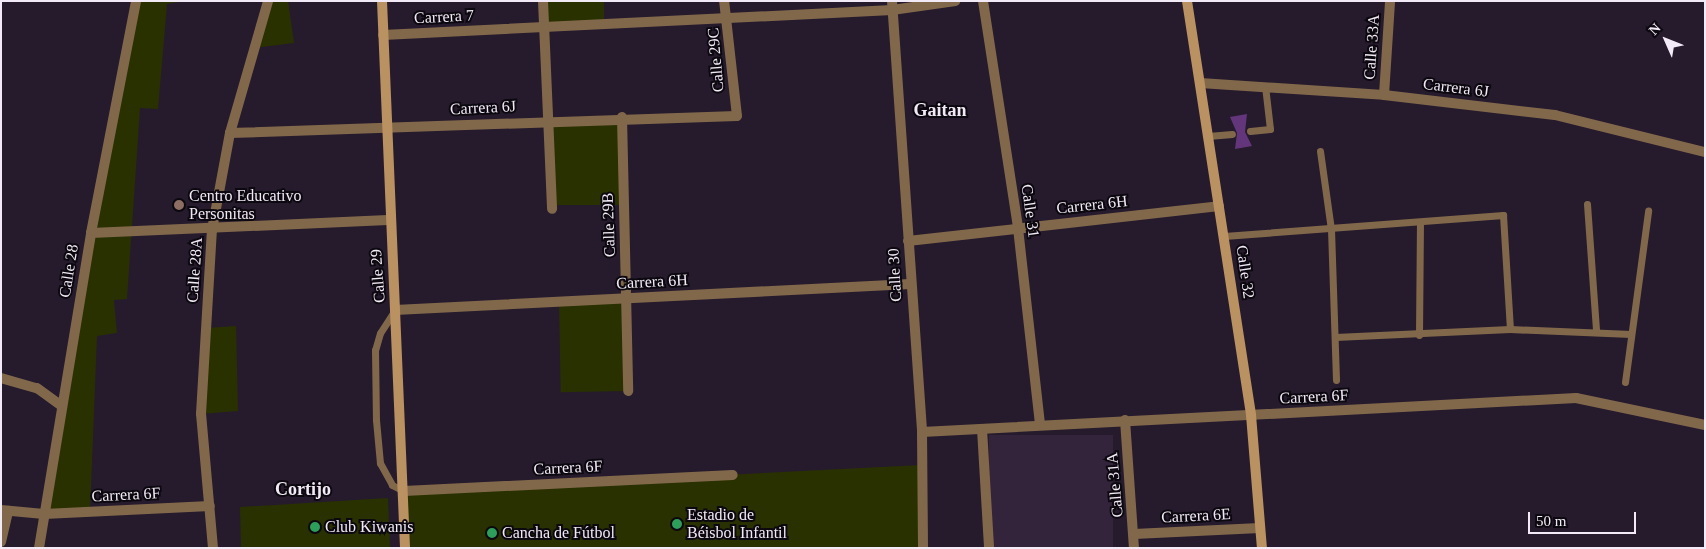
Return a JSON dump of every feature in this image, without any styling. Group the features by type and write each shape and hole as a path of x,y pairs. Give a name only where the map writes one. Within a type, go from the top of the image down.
{"main road":[{"name":"Calle 29","path":"382,1 384,129 404,491 404,548"},
{"name":"Calle 32","path":"1188,1 1251,415 1262,548"}],"street":[{"name":"Calle 28","path":"39,548 91,232 136,1"},
{"name":"Calle 28A","path":"213,548 202,414 212,230 230,133 268,1"},
{"path":"543,1 552,209"},
{"name":"Calle 29C","path":"724,1 732,18 736,116"},
{"name":"Carrera 7","path":"383,35 732,18 955,1"},
{"name":"Calle 31","path":"983,1 1018,228 1040,425"},
{"name":"Calle 33A","path":"1384,95 1390,1"},
{"name":"Calle 30","path":"892,6 910,284 922,432 923,548"},
{"name":"Carrera 6J","path":"1200,84 1265,86 1384,95 1555,115 1705,152"},
{"name":"Carrera 6J","path":"230,133 384,129 547,119 736,116"},
{"name":"Calle 29B","path":"622,117 628,392"},
{"name":"Carrera 6H","path":"908,241 1219,206"},
{"path":"91,232 212,230 388,220"},
{"name":"Carrera 6H","path":"395,310 910,284"},
{"path":"1,378 37,388 62,406"},
{"name":"Carrera 6F","path":"922,432 1576,398 1705,425"},
{"name":"Calle 31A","path":"1125,420 1134,548"},
{"path":"982,429 989,548"},
{"name":"Carrera 6F","path":"404,491 733,475"},
{"name":"Carrera 6F","path":"44,514 210,506"},
{"path":"1,542 4,510 44,514"},
{"name":"Carrera 6E","path":"1134,534 1260,528"}],"lane":[{"path":"1250,131 1270,129 1265,86"},
{"path":"1208,136 1232,134"},
{"path":"1320,151 1331,229 1336,380"},
{"path":"1587,204 1596,331"},
{"path":"1625,382 1648,211"},
{"path":"1224,236 1503,215 1510,329"},
{"path":"1419,335 1420,222"},
{"path":"395,310 375,350 376,420 380,463 386,477 404,491"},
{"path":"1335,337 1419,335 1510,329 1596,331 1630,334"}],"shaded area":[{"path":"989,435 1113,435 1113,548 989,548"}],"green space":[{"path":"136,1 185,1 167,4 158,109 140,108 127,299 114,300 117,333 97,336 90,512 44,514"},
{"path":"268,1 288,1 294,43 254,48"},
{"path":"543,1 604,1 604,27 543,27"},
{"path":"547,117 622,117 622,205 547,205"},
{"path":"626,298 628,391 561,392 559,299"},
{"path":"236,326 238,411 201,414 206,328"},
{"path":"921,465 923,548 405,548 404,491"},
{"name":"Club Kiwanis","path":"388,498 390,548 241,548 240,507"}],"building":[{"path":"1247,114 1245,132 1252,146 1235,149 1237,133 1230,117"}],"place":[{"name":"Centro Educativo Personitas","path":"179,205"},
{"name":"Estadio de Béisbol Infantil","path":"677,524"},
{"name":"Club Kiwanis","path":"315,527"},
{"name":"Cancha de Fútbol","path":"492,533"}],"district":[{"name":"Gaitan","path":"940,110"},
{"name":"Cortijo","path":"303,489"}]}
